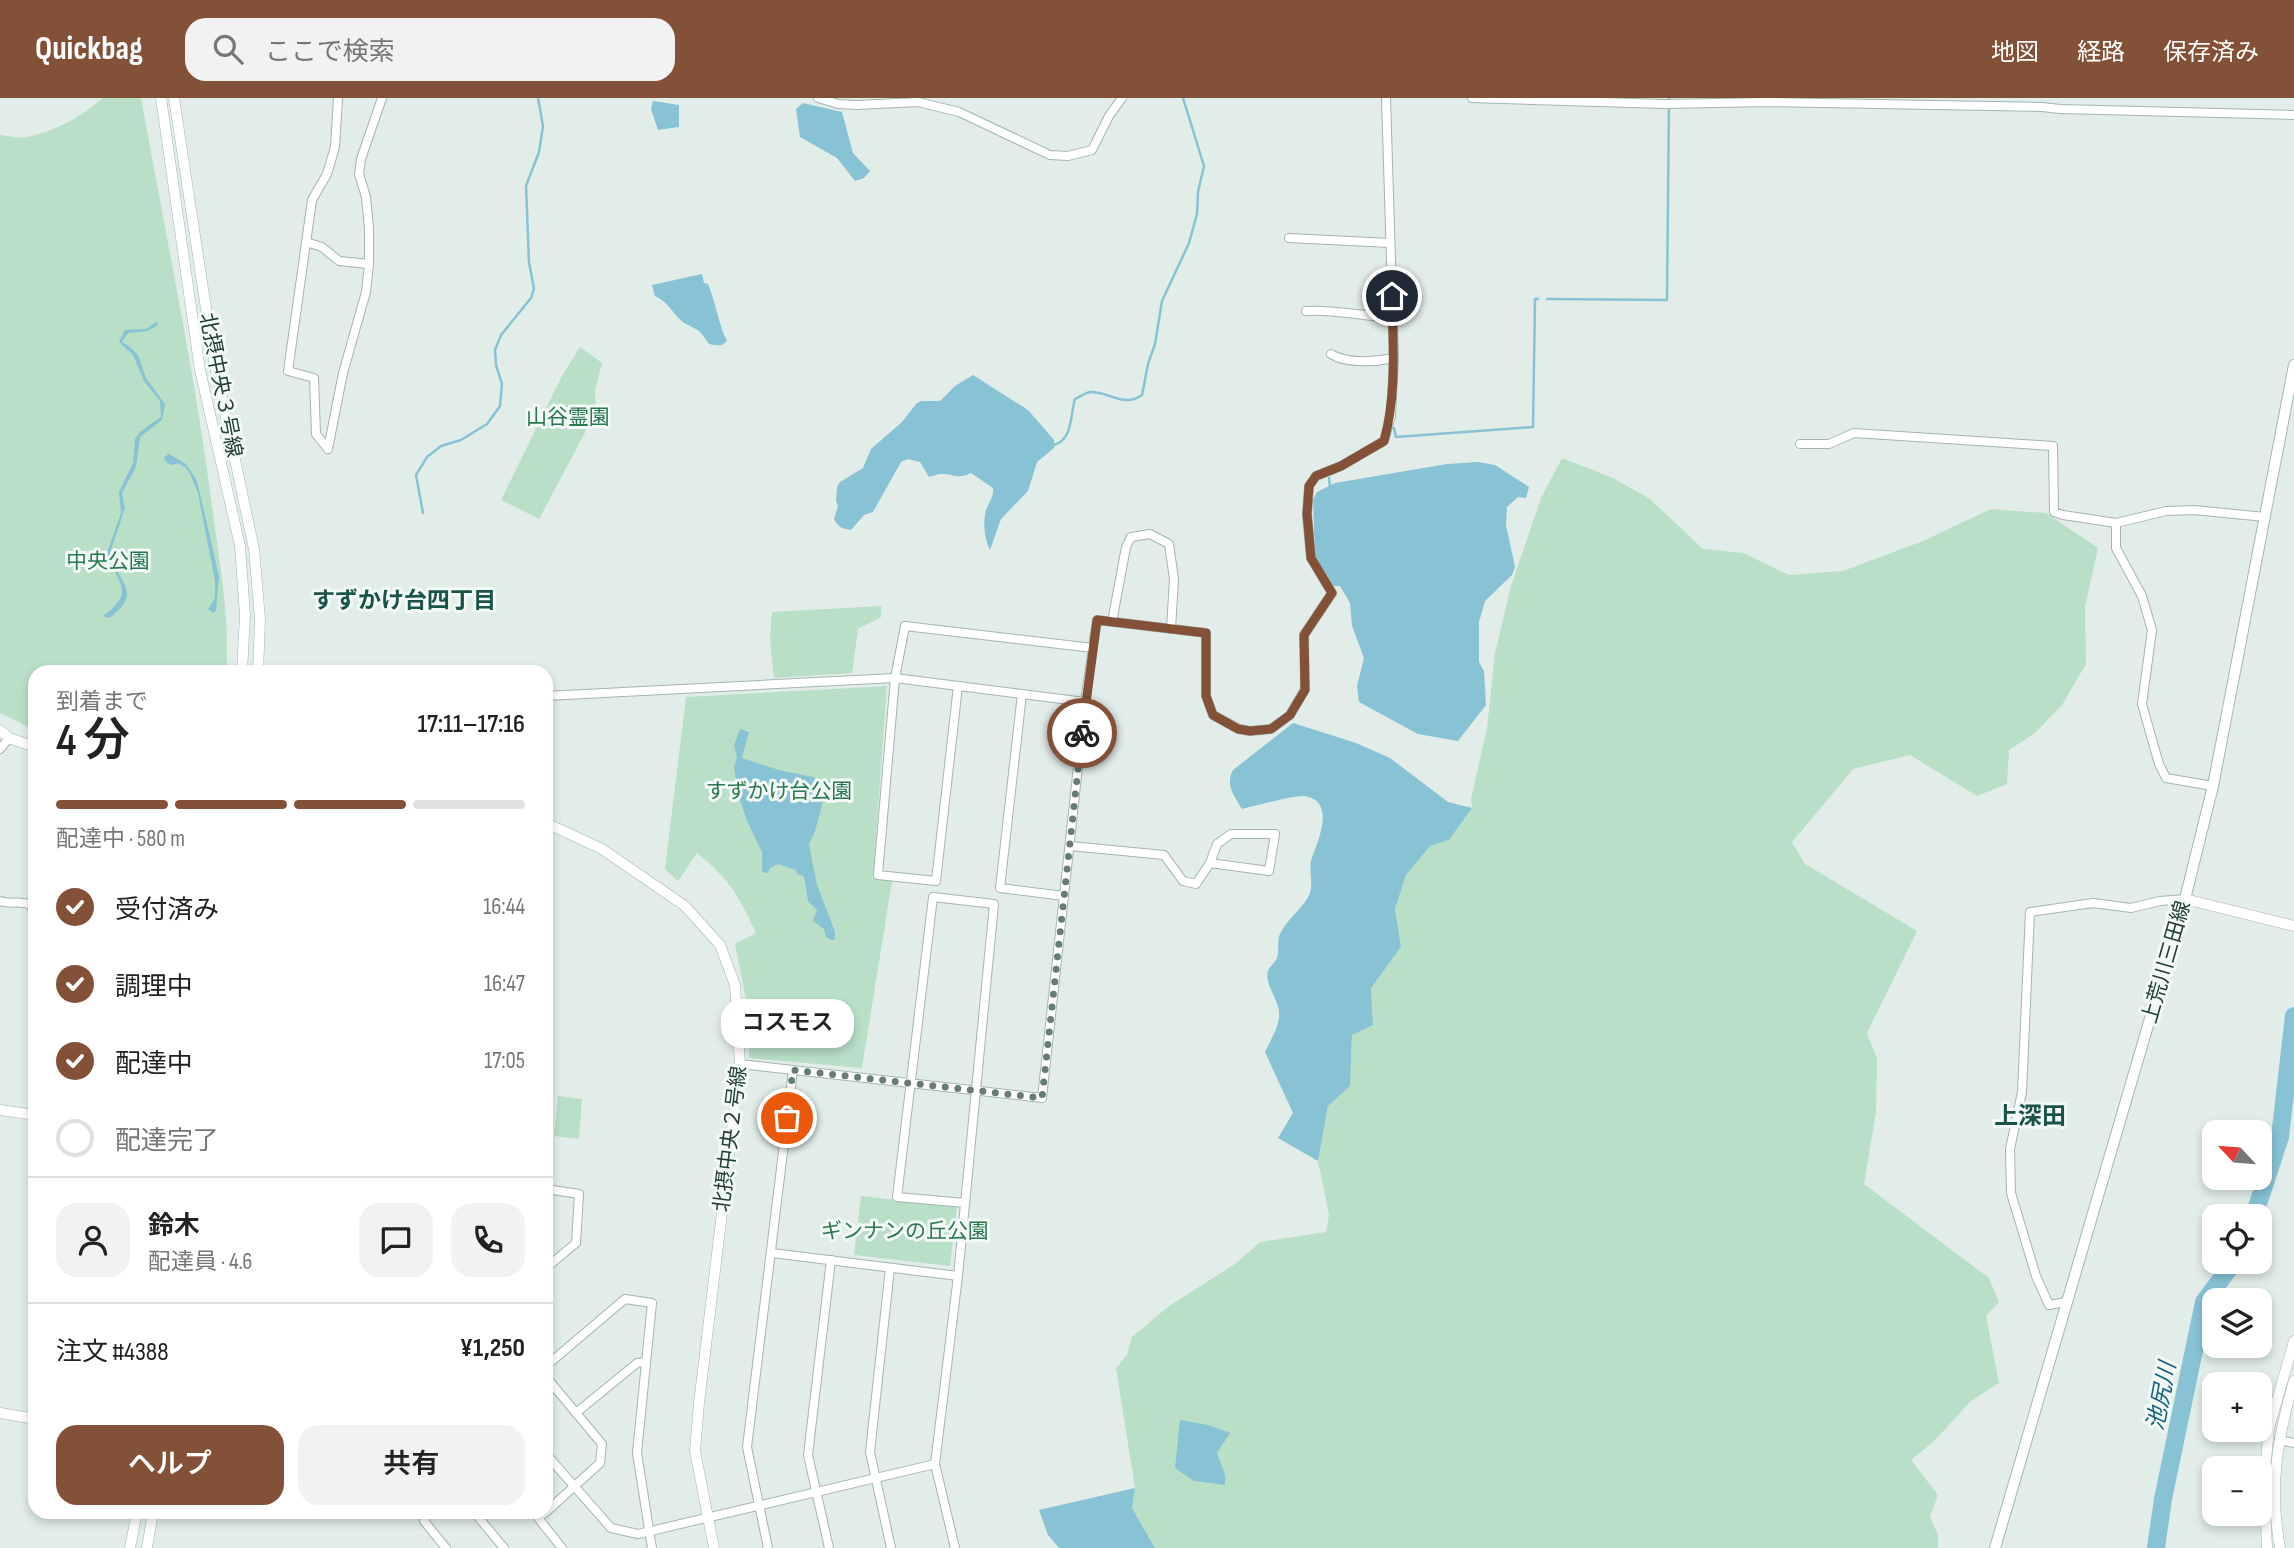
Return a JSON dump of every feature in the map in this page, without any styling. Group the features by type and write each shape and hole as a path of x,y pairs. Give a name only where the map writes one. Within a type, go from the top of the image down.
{"main road":[{"name":"上荒川三田線","path":"1995,1548 2185,898 2213,786 2294,365"}],"street":[{"name":"北摂中央３号線","path":"162,98 200,370 240,546 245,615 242,665"},
{"name":"北摂中央３号線","path":"174,98 214,362 254,548 260,620 258,665"},
{"path":"338,98 335,147 327,174 312,200 288,372 314,378 316,434 328,449 343,373 366,292 369,264 367,207 359,174 361,159 382,98"},
{"path":"818,98 838,104 918,102 959,112 1050,155 1068,156 1092,150 1109,116 1122,98"},
{"path":"740,1064 1042,1098 1085,702 1097,620 1206,633 1206,696 1213,715 1238,729 1271,729 1290,715 1305,690 1304,635 1332,593 1311,558 1307,514 1309,486 1316,476 1341,466 1384,441 1391,416 1394,358 1385,98"},
{"path":"1472,98 1664,104 1806,102 2294,115"},
{"path":"1289,238 1390,243"},
{"path":"306,242 322,247 339,261 369,264"},
{"path":"1306,311 1325,310 1369,317 1392,317"},
{"path":"1331,354 1337,358 1394,358"},
{"path":"1800,444 1829,444 1854,433 2053,446 2054,512 2063,515 2116,523 2166,511 2194,510 2266,517"},
{"path":"2116,523 2116,548 2143,596 2152,631 2142,704 2159,764 2166,778 2213,786"},
{"path":"1112,622 1126,547 1131,537 1150,534 1169,544 1174,579 1171,629"},
{"path":"958,686 936,881 878,874 895,678 905,626 1093,648"},
{"path":"553,696 895,678 1085,702"},
{"path":"1022,694 1000,888 1064,896"},
{"path":"0,730 9,738 28,745"},
{"path":"0,749 9,738"},
{"name":"北摂中央２号線","path":"553,826 602,849 685,906 720,945 735,985 740,1064 695,1451 714,1548"},
{"path":"1070,846 1164,855 1183,881 1196,884 1210,863 1217,844 1231,834 1276,834 1269,871 1210,863"},
{"path":"955,1548 935,1464 958,1276 994,904 933,897 897,1198 965,1203"},
{"path":"2066,1302 2049,1305 2036,1276 2011,1193 2010,1150 2022,1092 2030,912 2093,902 2131,908 2185,898 2294,926"},
{"path":"0,901 28,904"},
{"path":"768,1548 747,1447 793,1070"},
{"path":"0,1110 28,1114"},
{"path":"553,1190 579,1194 576,1242 553,1262"},
{"path":"772,1253 958,1276"},
{"path":"829,1548 808,1455 831,1260"},
{"path":"890,1268 870,1452 891,1548"},
{"path":"553,1360 625,1299 652,1303 637,1453 647,1531 652,1548"},
{"path":"2267,1548 2264,1480 2269,1428 2294,1341"},
{"path":"576,1413 637,1363 646,1362"},
{"path":"2280,1548 2274,1472 2294,1381"},
{"path":"553,1385 602,1444 600,1463 553,1506"},
{"path":"0,1413 28,1418"},
{"path":"2279,1440 2294,1443"},
{"path":"553,1462 611,1528 638,1534 935,1464"},
{"path":"130,1548 135,1519"},
{"path":"147,1548 152,1519"},
{"path":"424,1519 446,1548"},
{"path":"480,1519 504,1548"},
{"path":"539,1519 562,1548"}],"green space":[{"name":"中央公園","path":"103,98 141,98 206,461 224,592 226,665 28,665 28,727 0,713 0,135 25,138 48,131 78,117"},
{"name":"山谷霊園","path":"580,347 602,363 595,391 596,412 539,519 501,500 562,376"},
{"path":"1562,458 1613,478 1650,499 1703,549 1743,553 1789,575 1843,571 1923,541 1991,509 2046,513 2098,548 2085,607 2086,664 2062,705 2035,733 2009,750 2007,784 1977,796 1910,755 1853,769 1792,842 1805,864 1917,931 1867,1033 1877,1059 1876,1112 1864,1184 1989,1278 1999,1302 1986,1316 1999,1383 1971,1401 1934,1441 1911,1460 1938,1495 1930,1517 1938,1535 1938,1548 1155,1548 1132,1508 1135,1488 1116,1368 1127,1355 1132,1337 1169,1306 1235,1264 1260,1242 1326,1232 1329,1215 1318,1161 1328,1106 1350,1086 1352,1035 1373,1025 1371,988 1401,947 1395,909 1406,875 1430,846 1449,840 1472,808 1471,799 1487,728 1495,653 1511,586 1541,498"},
{"path":"881,606 881,617 858,629 852,673 774,678 770,638 772,612"},
{"name":"すずかけ台公園","path":"887,686 873,878 892,881 862,1068 749,1058 750,1019 735,944 756,933 732,888 718,871 697,853 678,881 665,869 686,697"},
{"path":"558,1096 582,1099 579,1139 554,1136"},
{"name":"ギンナンの丘公園","path":"861,1196 957,1207 950,1266 854,1255"}],"water":[{"path":"653,101 679,105 679,127 658,130 651,109"},
{"path":"803,103 842,112 853,153 870,171 864,178 855,181 837,158 800,137 796,109"},
{"path":"702,274 704,283 708,284 711,291 727,341 722,345 710,344 700,332 684,323 665,302 655,296 652,285"},
{"path":"156,322 158,325 147,331 128,333 122,342 138,355 146,378 165,404 162,420 140,437 136,467 122,493 125,508 110,553 127,593 120,609 109,618 103,616 113,608 122,594 120,581 106,556 121,513 119,492 133,463 135,439 140,432 161,417 160,401 144,381 133,355 119,342 125,330 146,329"},
{"path":"973,375 1028,410 1054,440 1054,448 1037,462 1028,491 1001,519 990,550 984,519 993,488 971,473 963,476 941,474 929,477 920,462 908,459 901,462 873,512 864,515 851,530 839,526 834,519 838,506 837,487 840,482 863,468 871,449 902,422 916,404 921,401 940,401 955,386"},
{"path":"169,454 186,464 197,481 219,576 216,611 213,613 208,609 215,598 215,581 198,493 186,468 178,463 173,465 166,462 164,457"},
{"path":"1478,462 1495,465 1529,487 1526,498 1518,497 1507,507 1506,525 1515,567 1512,575 1485,601 1479,622 1479,662 1484,671 1486,705 1458,741 1418,734 1359,702 1357,686 1364,658 1352,626 1350,603 1340,586 1331,586 1315,559 1313,500 1317,492 1335,483 1447,464"},
{"path":"1293,723 1356,743 1390,758 1448,802 1472,808 1449,840 1430,846 1406,875 1395,909 1401,947 1371,988 1373,1025 1352,1035 1350,1086 1328,1106 1318,1161 1278,1138 1293,1113 1265,1052 1279,1017 1268,981 1268,971 1277,958 1281,932 1310,893 1311,861 1322,824 1321,806 1315,800 1300,796 1242,809 1230,781 1233,770"},
{"path":"740,729 749,732 742,758 779,770 841,783 835,794 823,802 809,844 817,885 835,932 835,939 826,937 824,929 813,921 817,910 808,901 804,876 778,864 770,868 768,873 762,872 762,852 739,797 734,767 737,757 734,745"},
{"path":"1180,1420 1208,1425 1230,1433 1217,1453 1225,1475 1225,1485 1194,1481 1175,1468"},
{"path":"1135,1488 1132,1508 1155,1548 1059,1548 1048,1535 1039,1510"}],"waterway":[{"path":"423,513 416,475 427,457 441,446 461,440 487,424 500,406 502,384 495,350 501,335 531,298 534,289 529,262 526,186 539,152 543,126 538,98"},
{"path":"1054,445 1065,438 1068,432 1075,399 1091,392 1123,400 1142,395 1155,344 1162,301 1189,243 1197,214 1198,192 1204,166 1183,98"},
{"path":"1547,299 1667,300 1669,98"},
{"path":"1394,428 1396,437 1533,427 1535,299 1538,299"},
{"path":"1329,478 1330,486"},
{"name":"池尻川","path":"2258,1204 2280,1137 2294,1016"},
{"name":"池尻川","path":"2156,1548 2163,1499 2204,1302 2225,1274"}],"way so far":[{"path":"787,1118 793,1070 1042,1098 1082,733"}],"place":[{"name":"コスモス","path":"787,1118"}],"district":[{"name":"すずかけ台四丁目","path":"404,600"},
{"name":"上深田","path":"2030,1116"}],"route":[{"path":"1082,733 1097,620 1206,633 1206,696 1213,715 1238,729 1250,731 1271,729 1290,715 1305,690 1304,635 1332,593 1311,558 1307,514 1309,486 1316,476 1341,466 1384,441 1391,416 1394,358 1392,296"}]}
